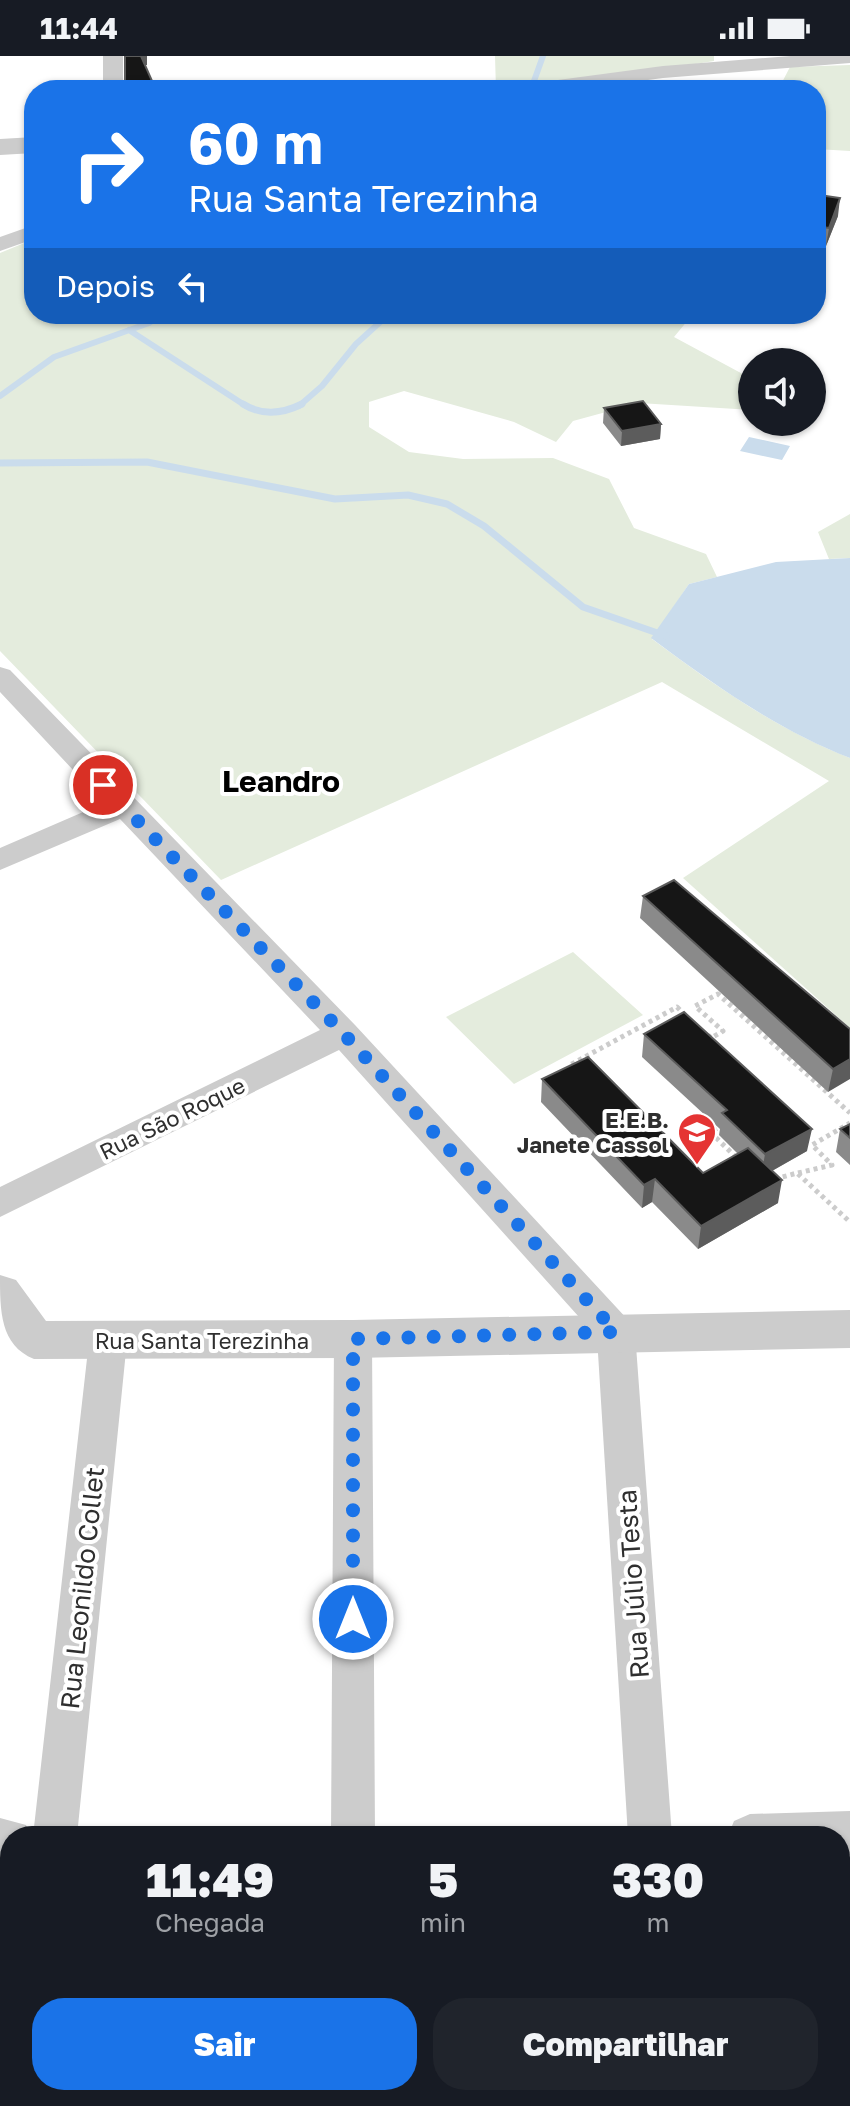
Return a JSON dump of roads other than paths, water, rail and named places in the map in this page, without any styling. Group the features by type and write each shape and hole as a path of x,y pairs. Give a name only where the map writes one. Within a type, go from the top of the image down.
{"street":[{"path":"113,56 113,80"},
{"path":"603,80 663,72 850,57"},
{"path":"0,147 24,146"},
{"path":"0,244 24,236"},
{"path":"0,676 343,1033 616,1332"},
{"path":"0,860 123,806"},
{"name":"Rua São Roque","path":"0,1203 343,1033"},
{"name":"Rua Santa Terezinha","path":"0,1293 34,1340 353,1339 850,1329"},
{"name":"Rua Júlio Testa","path":"616,1332 649,1826"},
{"path":"353,1339 353,1826"},
{"name":"Rua Leonildo Collet","path":"56,1826 108,1341"}],"water":[{"path":"749,437 790,446 782,460 740,451"},
{"path":"850,558 850,758 797,734 747,705 651,638 689,584 776,562"}],"waterway":[{"path":"534,80 543,56"},
{"path":"129,330 146,324"},
{"path":"301,405 322,386 356,344 378,324"},
{"path":"0,396 54,357 129,330"},
{"path":"129,330 246,406"},
{"path":"243,404 272,412 301,405"},
{"path":"0,463 147,462 335,499 408,495 447,504 484,526 583,607 666,636"}],"place":[{"name":"E.E.B. Janete Cassol","path":"697,1166"}],"district":[{"name":"Leandro","path":"281,781"}]}
